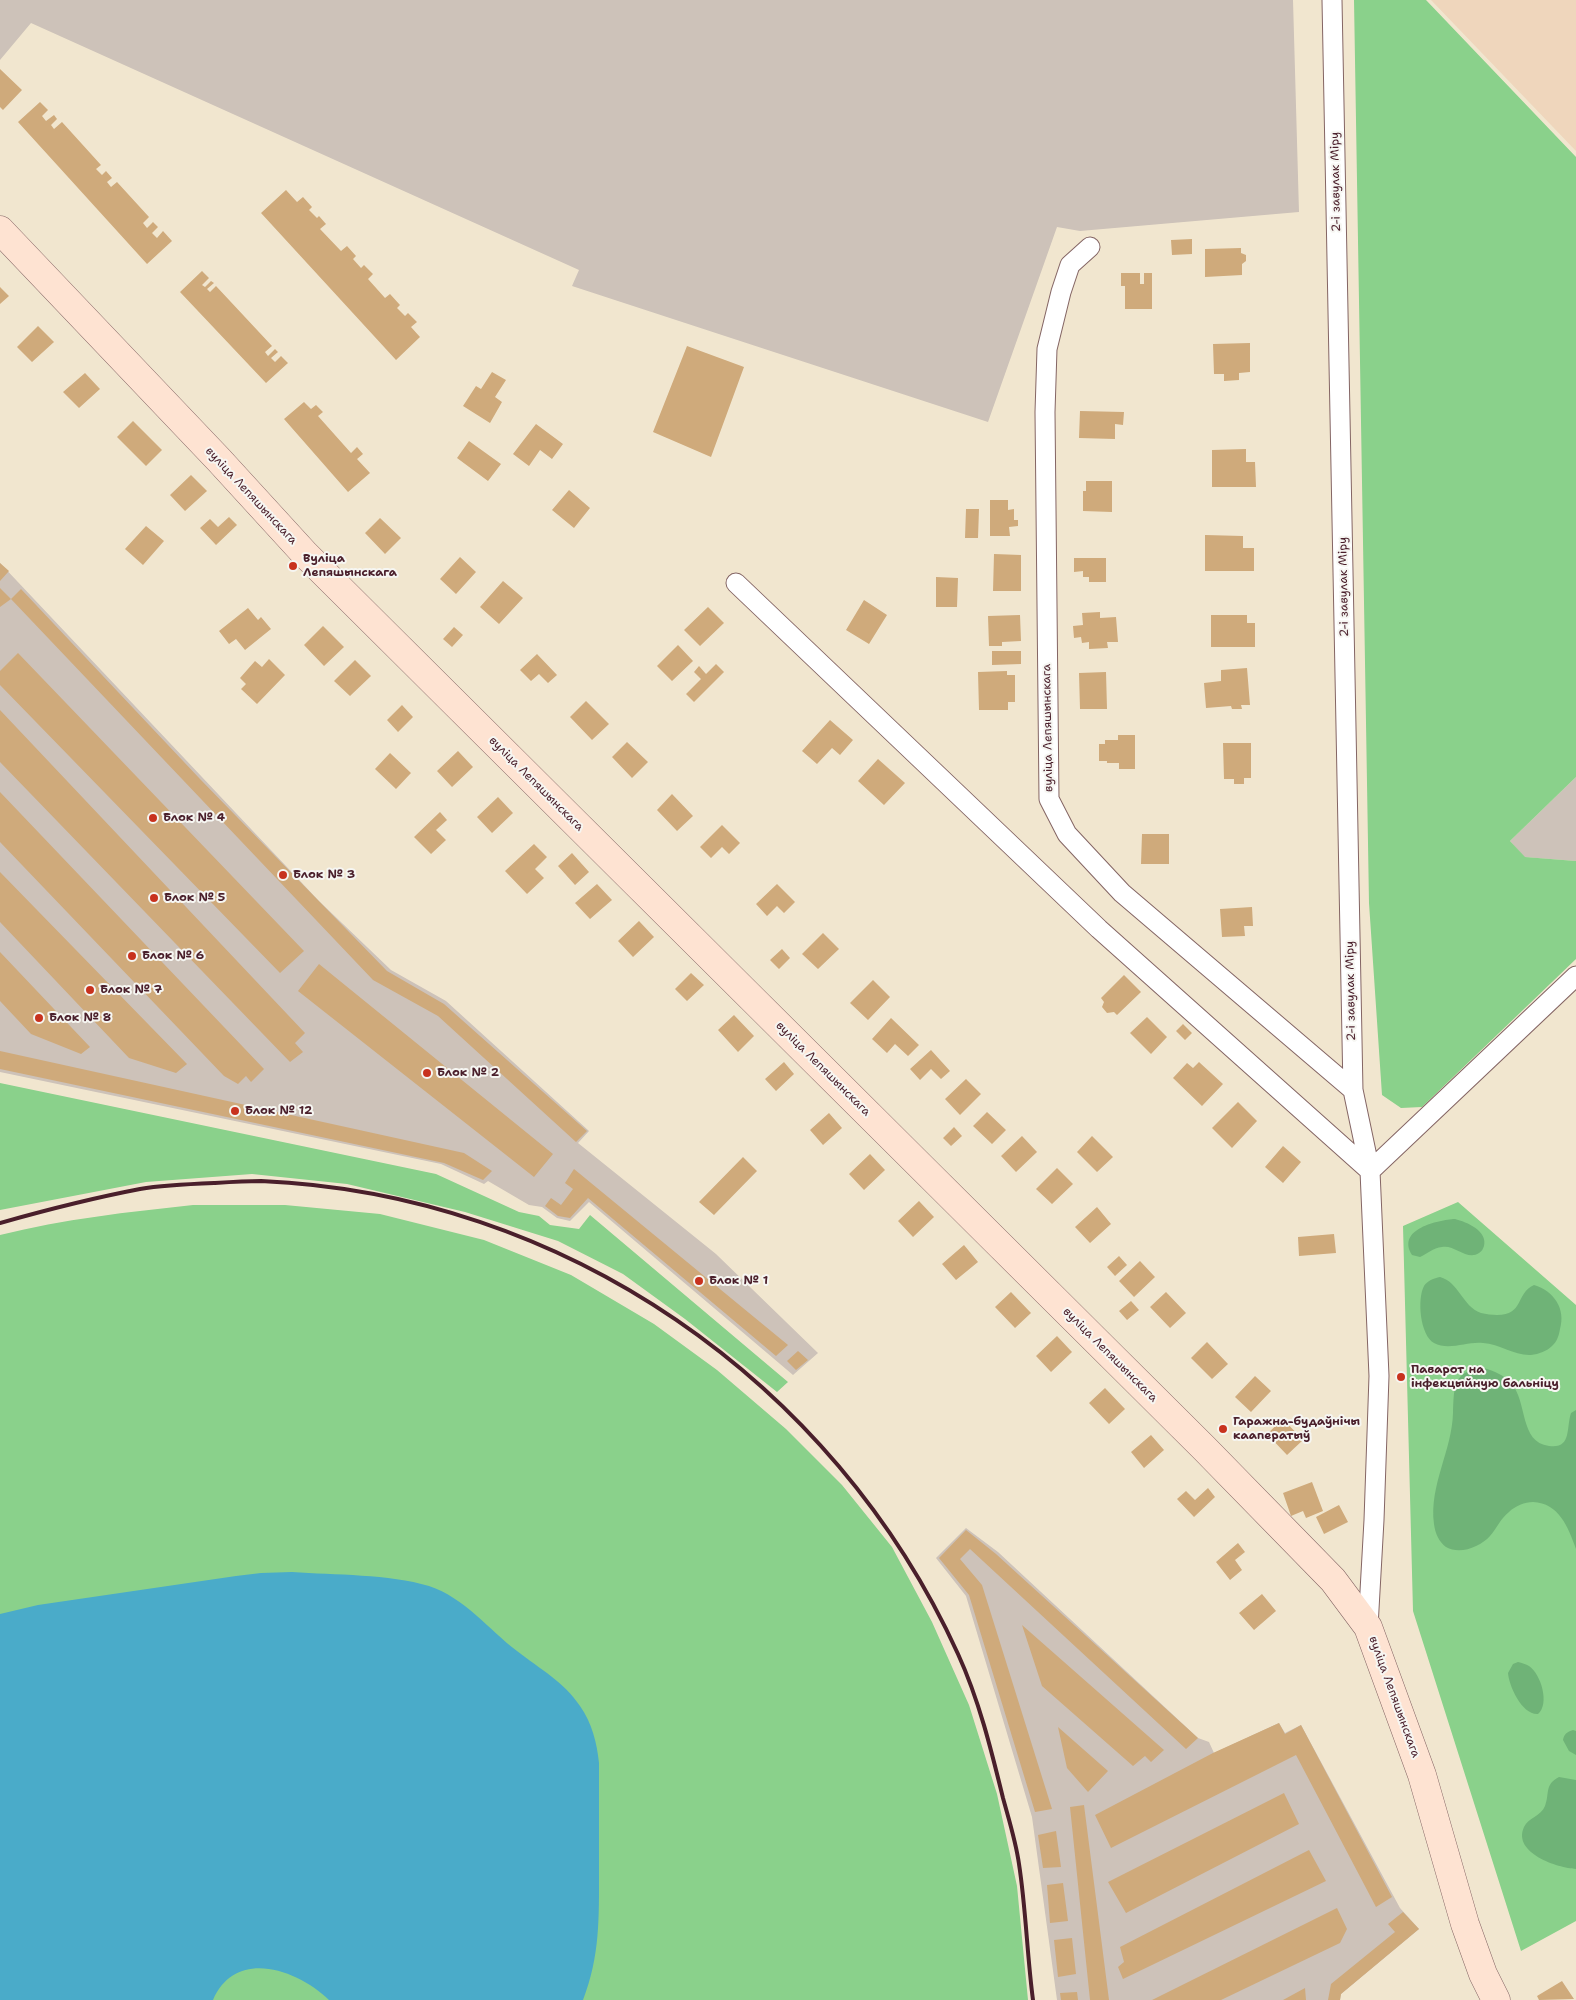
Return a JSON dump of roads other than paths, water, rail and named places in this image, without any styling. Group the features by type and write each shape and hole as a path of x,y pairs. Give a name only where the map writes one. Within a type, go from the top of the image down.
{"street":[{"name":"2-і завулак Міру","path":"1332,0 1353,1090 1370,1172 1379,1376 1368,1627"},
{"name":"вуліца Лепяшынскага","path":"0,230 219,460 305,554 1204,1448 1333,1580 1368,1627 1422,1775 1465,1924 1483,1974 1496,2000"},
{"name":"вуліца Лепяшынскага","path":"1090,247 1070,266 1061,292 1047,349 1045,412 1049,799 1068,834 1122,893 1353,1090"},
{"path":"736,584 1099,928 1370,1172 1576,976"}],"water":[{"path":"292,1572 397,1579 442,1591 465,1606 574,1697 588,1719 597,1748 599,1763 599,1905 596,1952 589,1984 583,2000 329,2000 316,1989 285,1973 268,1969 252,1969 236,1973 223,1984 213,2000 0,2000 0,1614 38,1605 236,1576"}],"railway":[{"path":"0,1223 105,1196 168,1186 261,1181 373,1194 480,1222 581,1264 676,1320 762,1387 839,1466 905,1556 958,1654 984,1725 1016,1848 1033,2000"}],"place":[{"name":"Вуліца Лепяшынскага","path":"293,566"},
{"name":"Блок № 4","path":"153,818"},
{"name":"Блок № 3","path":"283,875"},
{"name":"Блок № 5","path":"154,898"},
{"name":"Блок № 6","path":"132,956"},
{"name":"Блок № 7","path":"90,990"},
{"name":"Блок № 8","path":"39,1018"},
{"name":"Блок № 2","path":"427,1073"},
{"name":"Блок № 12","path":"235,1111"},
{"name":"Блок № 1","path":"699,1281"},
{"name":"Паварот на інфекцыйную бальніцу","path":"1401,1377"},
{"name":"Гаражна-будаўнічы кааператыў","path":"1223,1429"}]}
